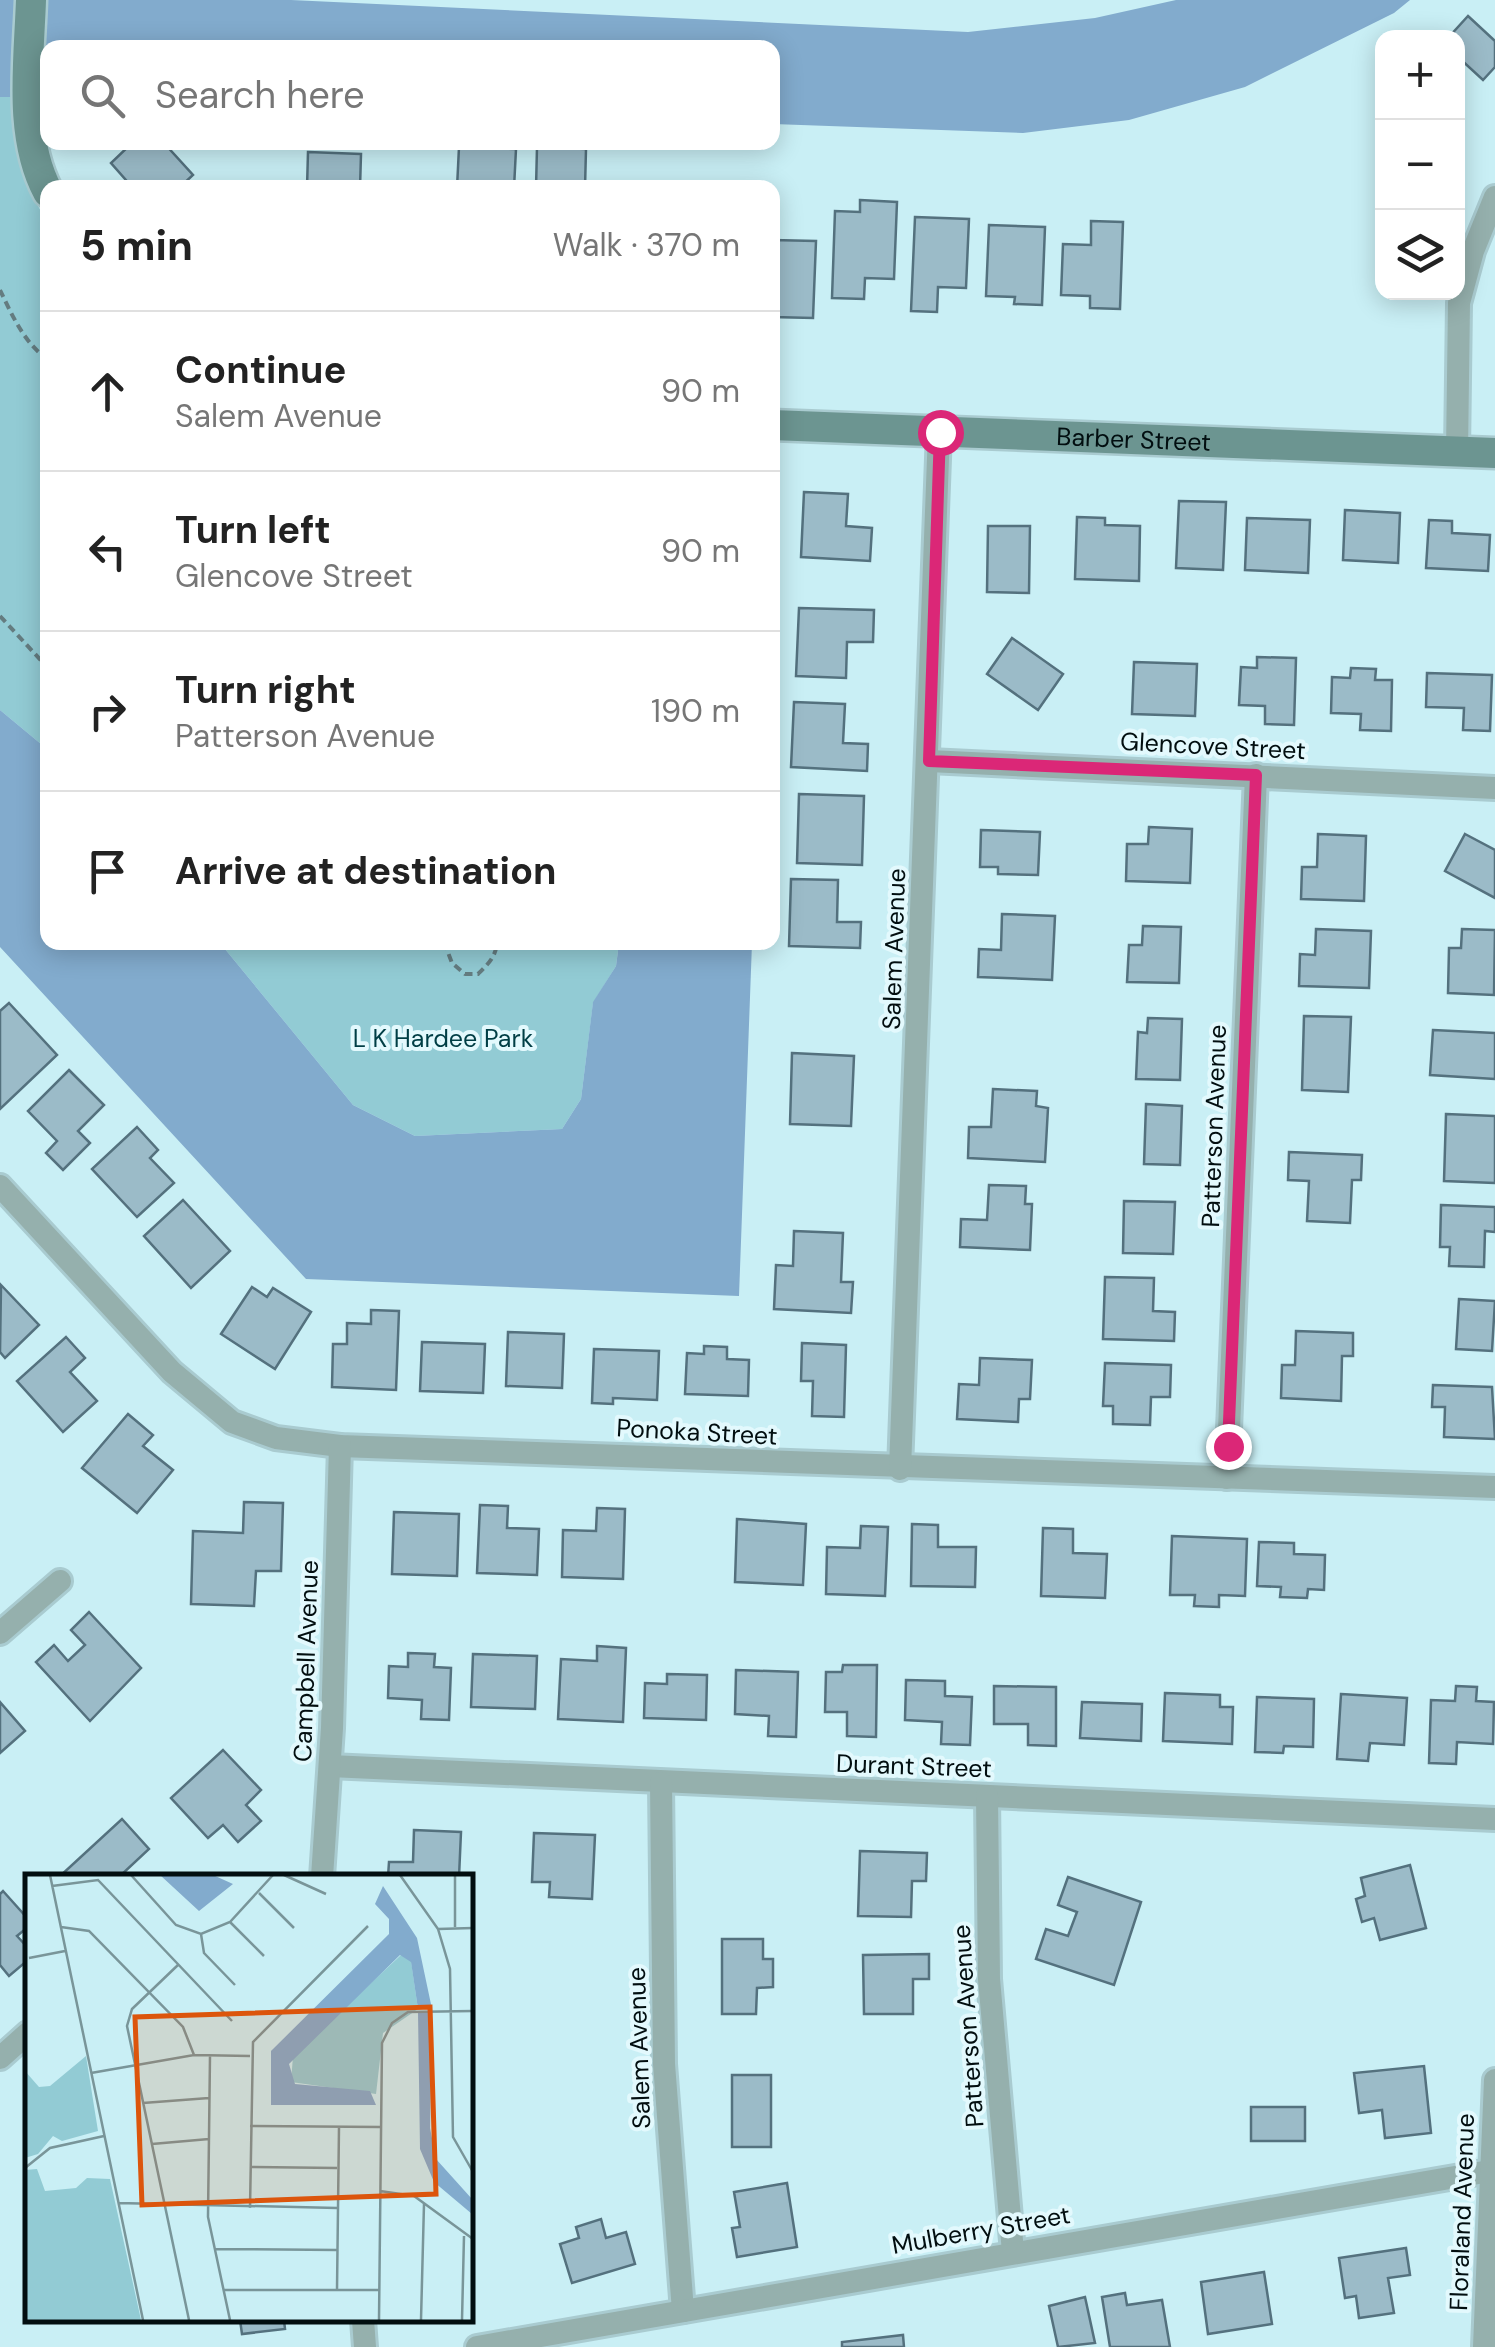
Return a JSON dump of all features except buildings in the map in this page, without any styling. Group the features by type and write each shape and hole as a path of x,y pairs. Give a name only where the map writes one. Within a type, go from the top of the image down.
{"street":[{"path":"32,0 28,98 37,172 41,180"},
{"path":"1456,452 1459,303 1473,251 1495,197"},
{"name":"Barber Street","path":"780,425 1495,454"},
{"name":"Salem Avenue","path":"900,1469 940,432"},
{"name":"Glencove Street","path":"929,761 1495,788"},
{"name":"Patterson Avenue","path":"1227,1478 1256,775"},
{"name":"Ponoka Street","path":"0,1186 172,1372 232,1422 276,1438 340,1446 900,1469 1495,1488"},
{"name":"Campbell Avenue","path":"322,1874 330,1766 340,1446"},
{"path":"0,1633 60,1582"},
{"name":"Durant Street","path":"330,1766 1495,1819"},
{"name":"Salem Avenue","path":"661,1783 664,2064 683,2311"},
{"name":"Patterson Avenue","path":"988,1796 989,1979 1013,2252"},
{"path":"0,2058 25,2036"},
{"name":"Floraland Avenue","path":"1484,2347 1495,2080"},
{"name":"Mulberry Street","path":"476,2347 1493,2170"},
{"path":"362,2322 365,2347"}],"path":[{"path":"0,290 40,355"},
{"path":"0,616 40,659"},
{"path":"447,950 452,963 465,974 478,974 496,950"}],"green space":[{"path":"0,97 13,97 21,162 40,208 40,743 0,710"},
{"name":"L K Hardee Park","path":"226,950 618,950 616,966 593,1003 581,1099 562,1129 415,1136 353,1105"}],"shaded area":[{"path":"0,0 16,0 13,97 0,97"},
{"path":"45,0 291,0 968,32 1095,18 1176,0 1410,0 1394,13 1245,87 1129,120 1023,133 780,124 780,40 43,40"},
{"path":"0,710 40,743 40,950 226,950 353,1105 415,1136 562,1129 581,1099 593,1002 616,966 618,950 752,950 739,1296 306,1279 0,947"}],"route":[{"path":"940,432 929,761 1256,775 1228,1446"}]}
